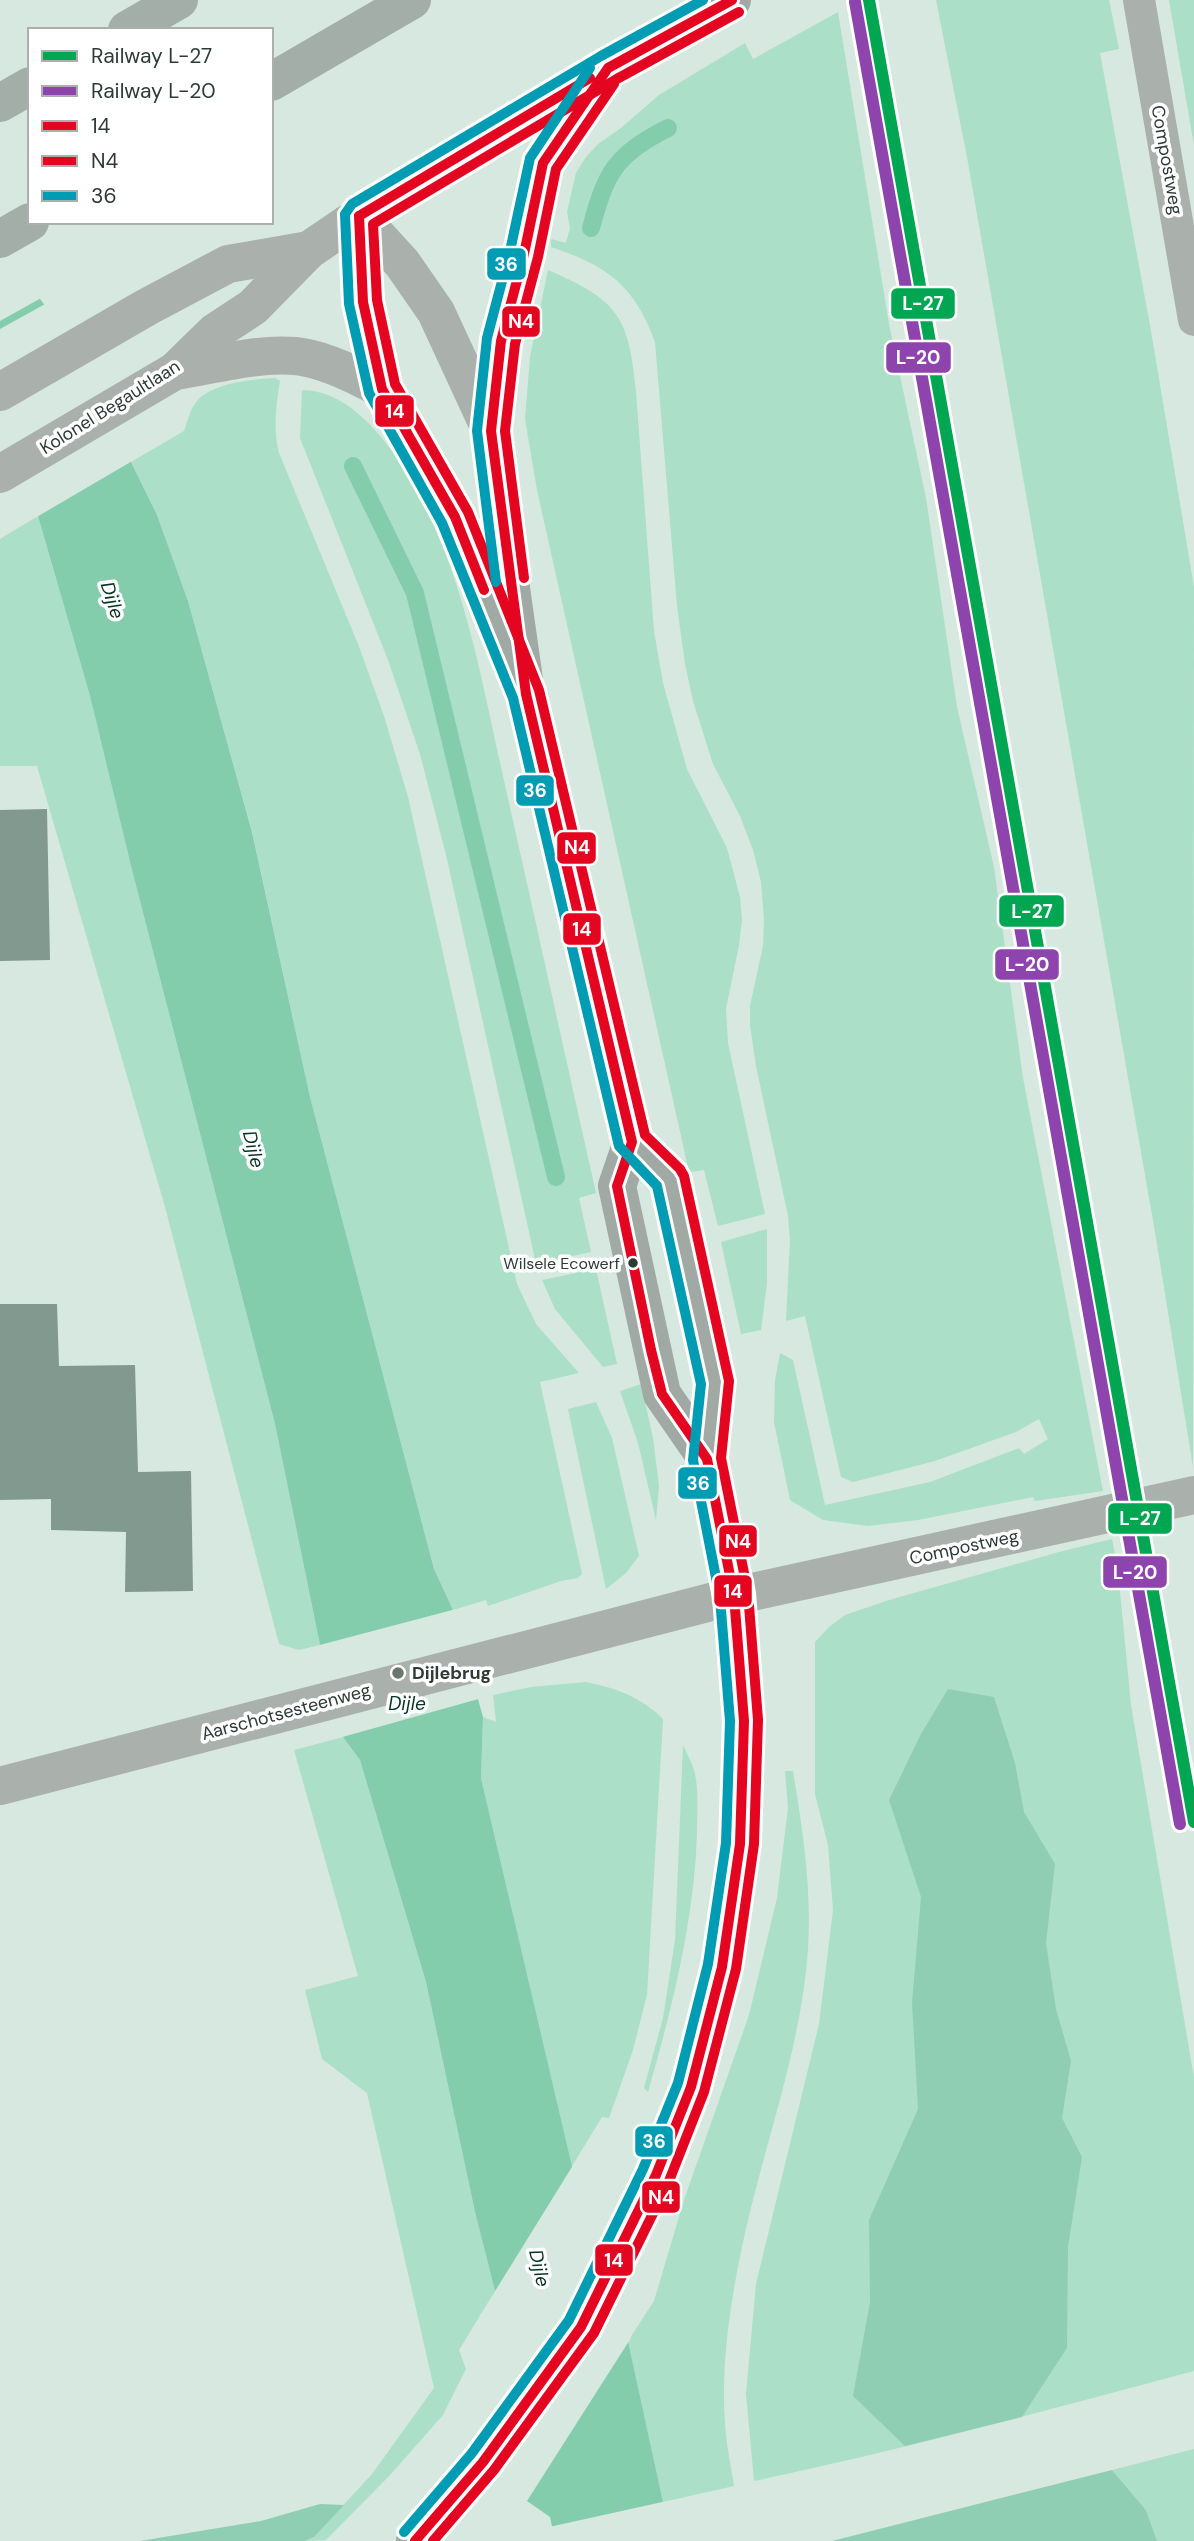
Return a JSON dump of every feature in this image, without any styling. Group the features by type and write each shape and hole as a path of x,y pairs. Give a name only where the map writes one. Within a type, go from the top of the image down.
{"highway":[{"path":"130,28 179,0"},
{"path":"273,81 412,0"},
{"path":"0,103 28,87"},
{"path":"0,239 28,223"}],"main road":[{"path":"526,694 455,517 382,389 363,302 359,216 608,68 732,0"},
{"path":"608,68 543,163 524,254 501,341 491,431 526,694 632,1142 617,1186 662,1394 707,1459"},
{"path":"415,2541 483,2462 581,2327 656,2175 691,2087 722,1967 740,1844 744,1721 734,1596 707,1459 715,1382 670,1179 632,1142"}],"street":[{"name":"Kolonel Begaultlaan","path":"0,474 175,371 215,332 253,307 309,250 359,216"},
{"path":"359,216 401,263 436,312 491,431"},
{"name":"Kolonel Begaultlaan","path":"0,392 147,307 228,264 309,250"},
{"path":"175,371 251,356 297,356 352,373 382,389"},
{"name":"Compostweg","path":"734,1596 1194,1495"},
{"name":"Aarschotsesteenweg","path":"0,1786 734,1596"}],"lane":[{"name":"Compostweg","path":"1139,0 1194,320"}],"shaded area":[{"path":"936,0 1109,0 1119,49 1100,53 1194,587 1193,1467 1155,1232 967,157"},
{"path":"1169,0 1194,0 1194,144 1192,134"},
{"path":"838,12 889,324 926,498 957,707 994,867 1023,1078 1103,1491 1035,1501 1033,1497 918,1520 868,1526 823,1520 790,1500 774,1422 775,1381 780,1353 793,1360 825,1505 930,1482 1019,1448 1024,1454 1048,1439 1039,1419 1016,1432 935,1461 853,1482 841,1477 805,1316 786,1321 790,1240 788,1216 756,1066 750,1025 750,1006 763,946 761,882 740,816 713,764 693,701 685,664 677,606 655,342 638,306 616,280 588,262 551,247 551,239 566,243 570,228 567,212 576,173 598,144 659,95 745,43 753,59"},
{"path":"548,270 590,291 605,302 624,328 636,392 654,631 663,683 687,769 727,848 740,897 742,920 739,945 726,1009 728,1043 765,1214 718,1226 704,1170 689,1172 537,490 525,419 530,357"},
{"path":"275,378 280,381 276,417 279,453 358,644 384,716 408,797 517,1284 536,1324 579,1373 540,1382 582,1574 578,1578 561,1581 488,1606 486,1600 453,1610 434,1569 310,1097 252,831 188,601 157,515 131,462 184,431 197,401 212,390 233,383"},
{"path":"302,390 327,395 350,408 372,427 392,450 424,504 455,581 480,672 596,1193 579,1198 591,1252 536,1264 447,859 420,754 388,660 300,438"},
{"path":"38,516 90,696 132,870 275,1424 320,1645 299,1650 279,1644 165,1207 37,766 0,766 0,539"},
{"path":"767,1229 767,1283 761,1330 741,1334 721,1242"},
{"path":"596,1269 617,1364 603,1367 555,1309 542,1280"},
{"path":"641,1384 653,1438 659,1486 656,1520 638,1443 620,1391"},
{"path":"596,1402 612,1438 639,1556 626,1573 606,1589 568,1409"},
{"path":"1112,1539 1118,1571 1131,1705 1194,2078 1194,2371 920,2443 754,2481 746,2394 756,2284 819,2024 833,1910 828,1845 815,1794 815,1642 845,1615 889,1600"},
{"path":"586,1682 628,1694 663,1719 647,1995 633,2050 609,2118 602,2117 572,2166 481,1778 483,1717 496,1722 493,1695 531,1687"},
{"path":"948,1689 994,1697 1015,1763 1024,1812 1055,1864 1046,1943 1056,2009 1071,2061 1062,2118 1082,2157 1068,2247 1067,2348 1022,2417 905,2446 853,2396 870,2302 869,2220 918,2109 912,2003 921,1897 889,1800 921,1734"},
{"path":"343,1737 360,1760 426,1982 475,2212 495,2291 459,2350 466,2369 443,2415 391,2474 326,2540 305,2541 314,2537 372,2474 434,2388 367,2093 322,2059 305,1990 358,1976 294,1750"},
{"path":"683,1745 694,1770 697,1789 695,1867 687,1932 648,2092 644,2088 663,2018 675,1940"},
{"path":"785,1771 793,1771 801,1821 807,1871 808,1946 798,2024 744,2236 732,2299 724,2394 727,2447 734,2486 663,2502 628,2341 654,2301 684,2200 749,2015 777,1898 788,1808"},
{"path":"1194,2449 1194,2541 1157,2541 1146,2510 1112,2470"},
{"path":"1112,2470 1146,2510 1157,2541 832,2541"},
{"path":"320,2504 344,2505 314,2537 305,2541 140,2541 261,2521"}],"water":[{"name":"Dijle","path":"0,244 73,344 157,515 188,601 252,832 310,1097 434,1569 453,1610 483,1717 481,1778 572,2166 628,2341 663,2502 660,2516 555,2541 550,2517 527,2501 482,2313 495,2291 475,2212 426,1982 360,1760 343,1737 320,1645 275,1424 132,870 90,696 38,516 0,460"}],"pier":[{"path":"0,241 43,297 0,321"},
{"path":"47,303 76,342 134,460 35,518 0,467 0,329"},
{"name":"Dijlebrug","path":"456,1609 482,1698 339,1738 316,1646"},
{"path":"575,2162 631,2338 527,2501 523,2497 479,2317"},
{"path":"667,2501 664,2516 671,2541 552,2541 549,2527"}],"building":[{"path":"47,809 50,960 0,961 0,810"},
{"path":"0,1304 57,1304 59,1366 135,1365 138,1472 191,1471 193,1591 125,1592 126,1532 51,1530 51,1499 0,1500"}],"waterway":[{"path":"591,228 602,193 615,167 636,147 668,128"},
{"path":"353,466 415,593 556,1177"}],"rail line":[{"name":"L-27","path":"869,0 1194,1822"},
{"name":"L-20","path":"855,2 1180,1824"}],"transit line":[{"name":"36","path":"404,2532 472,2453 569,2320 643,2169 678,2083 708,1964 726,1843 730,1721 720,1598 693,1460 701,1384 657,1186 619,1146 513,698 442,523 369,393 349,304 345,214 352,204 601,56 703,0"},
{"name":"14","path":"415,2541 483,2462 581,2327 656,2175 691,2087 722,1967 740,1844 744,1721 734,1596 707,1459 662,1394 651,1350 617,1186 632,1142 526,694 491,431 501,341 524,254 543,163 608,68 732,0"},
{"name":"N4","path":"433,2541 494,2470 594,2333 669,2181 704,2092 736,1969 754,1844 758,1720 748,1593 721,1458 729,1381 684,1176 645,1135 539,690 468,512 395,384 377,300 373,224 615,80 739,12"},
{"name":"36","path":"496,582 477,431 487,338 510,251 530,158 590,68"},
{"name":"14","path":"359,216 590,78"},
{"name":"N4","path":"524,578 505,431 515,344 538,257 556,169 614,84"},
{"name":"14","path":"359,216 363,302 382,389 455,517 484,590"}],"place":[{"name":"Wilsele Ecowerf","path":"633,1263"},
{"name":"Dijlebrug","path":"398,1673"}]}
